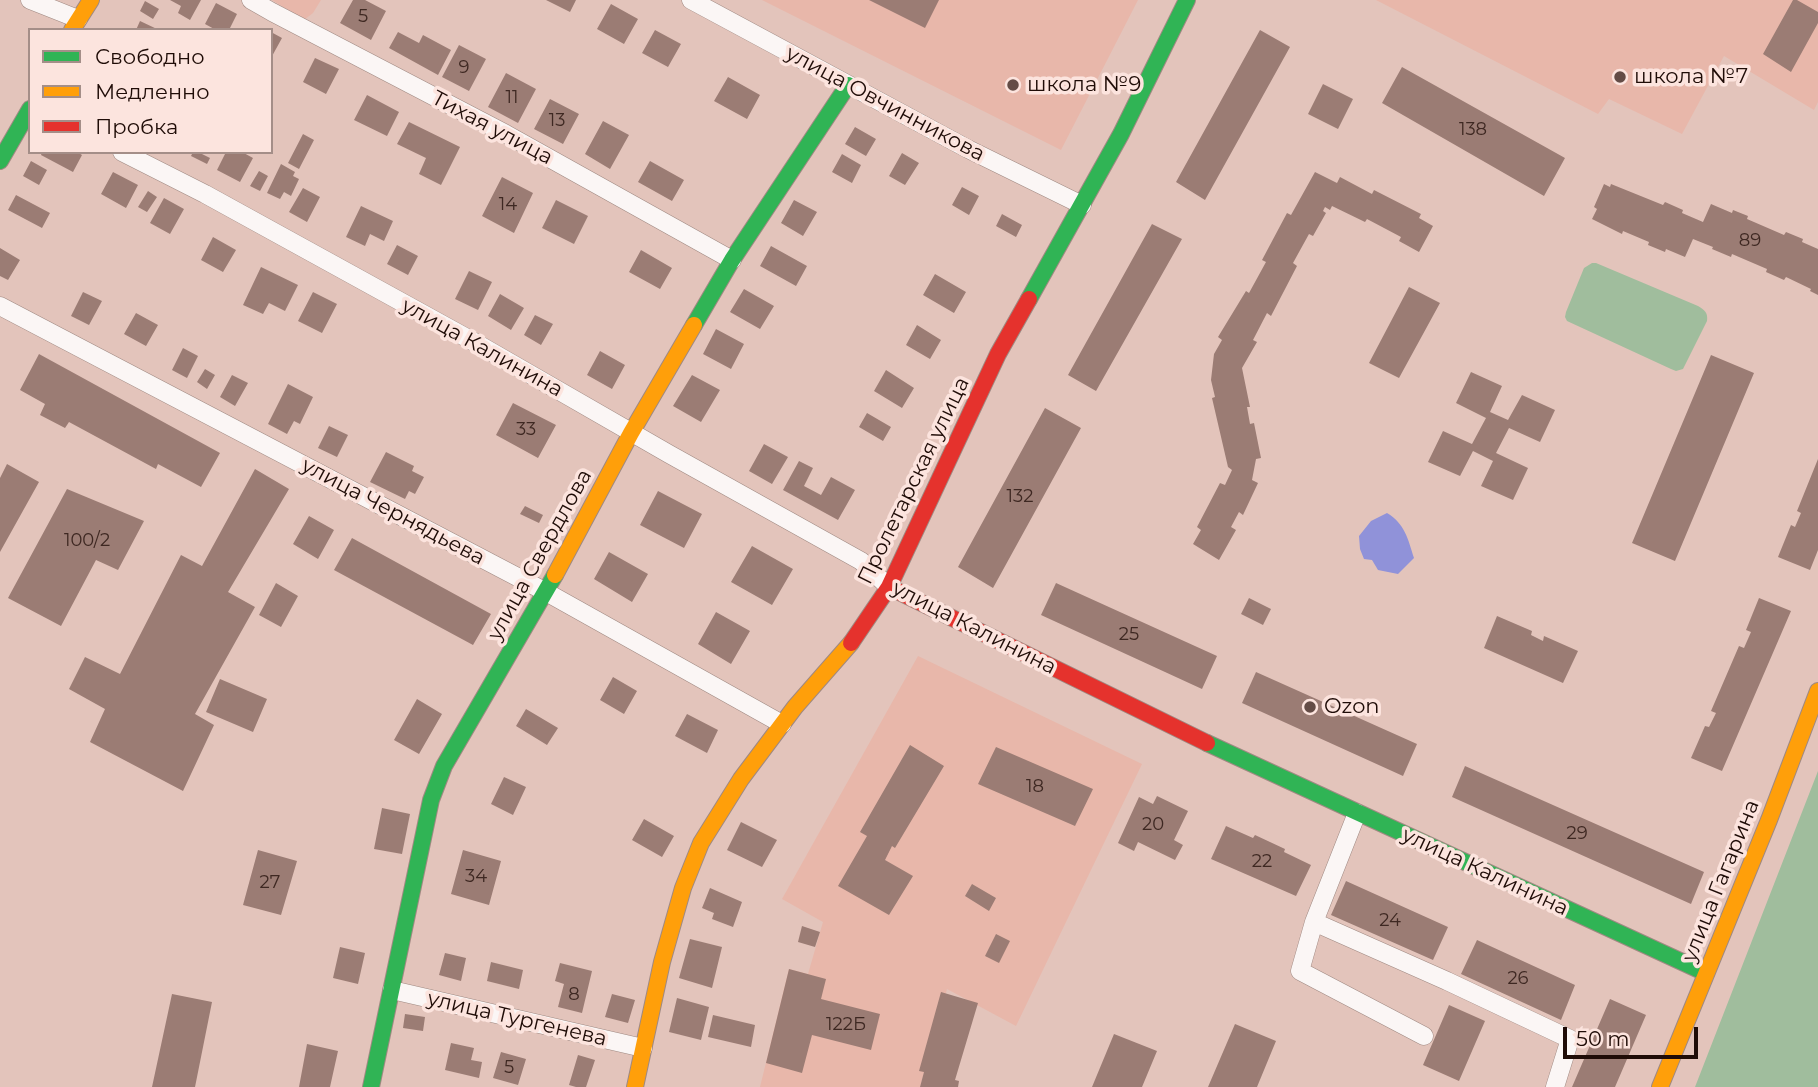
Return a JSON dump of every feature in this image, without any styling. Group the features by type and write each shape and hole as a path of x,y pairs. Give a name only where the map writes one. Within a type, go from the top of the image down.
{"street":[{"path":"30,0 75,24 90,0"},
{"name":"Тихая улица","path":"251,0 506,134 732,260"},
{"name":"улица Овчинникова","path":"691,0 968,149 1082,205"},
{"name":"Пролетарская улица","path":"635,1087 662,962 683,888 701,843 741,779 795,707 847,650 889,587 998,354 1121,134 1187,0"},
{"name":"улица Свердлова","path":"371,1087 437,782 546,592 631,433 732,260 848,85"},
{"path":"0,162 28,113"},
{"name":"улица Калинина","path":"126,154 205,194 464,337 861,561 889,587 1174,727 1706,973"},
{"name":"улица Чернядьева","path":"0,306 546,592 782,724"},
{"name":"улица Гагарина","path":"1660,1087 1769,820 1818,691"},
{"path":"1357,813 1314,922 1300,971 1424,1036"},
{"path":"1314,922 1570,1039 1555,1087"},
{"name":"улица Тургенева","path":"392,990 643,1048"}],"shaded area":[{"path":"272,0 321,0 313,13 304,20"},
{"name":"школа №9","path":"762,0 1138,0 1061,150"},
{"name":"школа №7","path":"1376,0 1818,0 1818,102 1814,110 1724,56 1682,134 1609,99 1598,114"},
{"path":"918,656 1142,764 1016,1026 947,989 920,1087 760,1087 789,969 808,974 823,922 782,899"}],"green space":[{"path":"1592,263 1704,310 1707,321 1683,369 1671,369 1567,321 1566,312 1584,268"},
{"path":"1818,771 1818,1087 1695,1087"}],"water":[{"path":"1387,513 1402,527 1414,558 1398,574 1378,570 1372,560 1364,559 1360,549 1359,536 1371,521"}],"building":[{"path":"170,0 201,0 190,20 178,13 181,6"},
{"path":"353,0 365,0 386,11 371,40 340,23"},
{"path":"546,0 576,0 570,12"},
{"path":"869,0 939,0 925,28"},
{"path":"1793,0 1818,12 1818,23 1791,72 1763,54"},
{"path":"145,1 159,9 153,19 140,11"},
{"path":"216,3 237,14 230,28 212,28 205,24"},
{"path":"611,4 638,19 624,44 597,29"},
{"path":"140,21 155,28 137,28"},
{"path":"655,30 681,44 668,67 642,53"},
{"path":"1260,30 1290,47 1205,200 1176,182"},
{"path":"398,32 419,43 423,35 451,50 438,75 389,48"},
{"path":"273,33 282,38 273,54"},
{"path":"459,45 486,59 469,91 442,77"},
{"path":"315,58 339,69 326,94 303,82"},
{"path":"1402,67 1565,158 1544,196 1382,103"},
{"path":"506,73 536,89 518,123 488,107"},
{"path":"728,77 760,95 747,119 714,101"},
{"path":"1323,84 1353,99 1338,129 1308,114"},
{"path":"367,95 399,112 387,136 354,120"},
{"path":"550,99 579,114 563,144 534,129"},
{"path":"603,121 629,135 610,169 585,154"},
{"path":"409,122 460,147 441,185 419,174 426,158 397,144"},
{"path":"855,127 876,139 866,156 845,144"},
{"path":"303,134 314,140 299,169 288,163"},
{"path":"902,153 919,163 905,185 889,176"},
{"path":"80,154 82,155 73,172 41,155"},
{"path":"202,154 210,158 207,164 191,156"},
{"path":"225,154 246,154 253,158 240,182 217,170"},
{"path":"842,154 861,165 852,183 832,172"},
{"path":"31,161 47,170 39,185 23,176"},
{"path":"650,161 684,180 672,201 638,182"},
{"path":"281,164 295,172 293,176 299,179 291,196 284,192 280,199 267,193"},
{"path":"259,171 268,176 260,191 250,186"},
{"path":"113,172 138,185 126,208 101,194"},
{"path":"1315,172 1337,183 1340,177 1372,194 1374,190 1421,214 1419,218 1433,226 1419,252 1399,241 1401,237 1367,219 1365,222 1332,206 1330,210 1325,207 1323,211 1326,213 1313,236 1309,234 1293,263 1297,266 1271,316 1267,313 1253,340 1257,342 1242,368 1250,407 1247,407 1250,424 1254,423 1261,458 1256,459 1252,480 1258,483 1243,515 1239,512 1231,527 1236,530 1219,560 1193,544 1201,530 1197,527 1220,483 1225,485 1232,470 1228,467 1212,398 1215,397 1211,380 1214,354 1222,340 1218,337 1246,291 1249,293 1266,262 1262,260 1287,213 1291,215"},
{"path":"502,177 533,193 514,233 482,216"},
{"path":"1604,184 1610,187 1611,184 1663,205 1665,202 1703,222 1711,204 1748,216 1747,219 1784,235 1786,232 1803,239 1802,242 1818,249 1818,295 1786,277 1784,280 1766,272 1767,269 1732,254 1731,257 1693,239 1685,257 1666,249 1665,252 1648,245 1649,242 1623,231 1622,234 1592,219"},
{"path":"962,187 979,196 969,215 952,205"},
{"path":"303,188 320,197 307,222 289,212"},
{"path":"148,191 157,197 147,212 138,207"},
{"path":"16,195 50,213 42,228 8,210"},
{"path":"164,198 184,209 170,234 150,223"},
{"path":"556,200 588,216 574,244 542,228"},
{"path":"794,200 817,212 803,236 781,223"},
{"path":"361,206 393,221 384,241 370,234 365,246 346,237"},
{"path":"1002,214 1022,225 1016,237 996,226"},
{"path":"1152,224 1182,239 1096,391 1068,375"},
{"path":"213,237 236,250 223,272 201,260"},
{"path":"397,245 418,256 408,275 387,264"},
{"path":"771,246 807,266 796,286 760,266"},
{"path":"0,248 20,260 8,280 0,276"},
{"path":"641,250 672,268 660,289 629,272"},
{"path":"261,267 298,285 285,311 269,303 263,314 243,305"},
{"path":"469,271 492,282 478,310 455,299"},
{"path":"935,274 966,292 954,313 923,295"},
{"path":"1409,287 1440,303 1399,378 1369,363"},
{"path":"744,289 774,306 760,329 730,312"},
{"path":"83,292 102,301 89,325 71,316"},
{"path":"313,292 337,304 322,333 298,321"},
{"path":"500,294 524,308 511,330 488,316"},
{"path":"136,313 158,325 146,346 124,334"},
{"path":"535,315 553,324 541,345 524,335"},
{"path":"917,325 941,340 930,359 906,345"},
{"path":"716,329 744,344 731,369 703,354"},
{"path":"183,348 198,356 187,378 172,370"},
{"path":"600,351 625,365 612,389 587,375"},
{"path":"39,354 220,453 201,487 158,464 156,469 69,422 65,428 40,415 45,404 20,390"},
{"path":"1711,355 1754,373 1675,561 1632,543"},
{"path":"205,369 215,375 207,389 197,382"},
{"path":"886,370 914,388 902,408 874,391"},
{"path":"1471,372 1502,386 1490,412 1508,420 1522,395 1555,410 1540,442 1509,428 1496,453 1528,468 1513,500 1481,486 1493,461 1473,451 1460,476 1428,462 1443,431 1472,444 1486,418 1456,403"},
{"path":"232,375 248,383 235,406 220,397"},
{"path":"692,375 720,390 701,422 673,406"},
{"path":"288,384 313,397 300,424 294,421 287,434 268,424"},
{"path":"513,403 556,425 538,458 496,435"},
{"path":"1045,408 1081,428 993,588 958,567"},
{"path":"867,413 891,427 883,441 859,427"},
{"path":"329,426 348,435 337,457 318,448"},
{"path":"764,444 788,457 772,484 749,471"},
{"path":"386,452 414,466 412,471 424,477 415,494 409,491 405,499 370,482"},
{"path":"1818,459 1818,550 1810,570 1778,557 1791,525 1795,527 1801,513 1797,511"},
{"path":"799,461 813,468 804,486 821,495 831,477 855,490 838,520 783,490"},
{"path":"7,464 39,482 0,552 0,478"},
{"path":"255,469 289,489 228,592 255,607 195,714 214,725 183,791 90,742 105,709 69,689 85,657 120,674 181,555 202,566"},
{"path":"67,489 144,521 118,570 96,560 61,626 8,598"},
{"path":"658,491 702,514 684,548 640,525"},
{"path":"525,506 543,515 539,523 520,514"},
{"path":"309,516 334,530 318,559 293,544"},
{"path":"352,538 491,614 473,645 334,570"},
{"path":"752,546 793,569 772,605 731,582"},
{"path":"609,552 648,574 632,602 594,579"},
{"path":"276,583 298,596 281,627 259,615"},
{"path":"1056,583 1217,656 1202,689 1041,615"},
{"path":"1249,598 1271,609 1263,625 1241,614"},
{"path":"1759,598 1791,611 1722,771 1691,758 1705,726 1709,727 1716,713 1711,711 1739,646 1744,648 1751,632 1746,630"},
{"path":"716,612 750,631 731,664 698,644"},
{"path":"1497,616 1532,631 1531,635 1543,641 1544,636 1578,651 1563,683 1484,648"},
{"path":"1256,672 1417,744 1403,776 1242,703"},
{"path":"613,677 637,691 624,714 600,700"},
{"path":"220,679 267,699 253,732 206,712"},
{"path":"417,699 442,714 419,754 394,740"},
{"path":"526,709 558,728 547,745 516,726"},
{"path":"687,714 718,730 707,753 675,736"},
{"path":"910,745 944,766 885,860 913,876 889,915 838,886 867,836 860,832"},
{"path":"996,747 1093,789 1075,826 978,784"},
{"path":"1465,766 1704,872 1691,904 1452,797"},
{"path":"504,777 526,787 513,815 491,804"},
{"path":"1157,796 1188,811 1174,840 1183,845 1175,860 1138,842 1134,851 1118,843 1139,797 1153,804"},
{"path":"382,808 410,814 402,854 374,849"},
{"path":"644,819 674,836 662,857 632,840"},
{"path":"741,822 777,840 762,867 727,850"},
{"path":"1226,826 1253,838 1255,835 1311,865 1296,896 1211,859"},
{"path":"258,850 297,861 281,915 243,905"},
{"path":"463,850 501,861 489,905 451,894"},
{"path":"1346,881 1448,927 1433,960 1331,915"},
{"path":"972,884 996,898 989,911 965,896"},
{"path":"710,888 742,902 733,927 712,919 714,913 702,908"},
{"path":"802,926 820,932 815,947 798,942"},
{"path":"996,934 1010,941 999,963 985,956"},
{"path":"690,939 722,947 712,988 679,978"},
{"path":"1477,940 1575,985 1561,1020 1461,974"},
{"path":"340,947 365,953 358,984 333,978"},
{"path":"445,953 466,958 461,981 439,975"},
{"path":"491,962 523,970 519,989 487,981"},
{"path":"560,963 592,971 582,1013 558,1007 564,984 555,981"},
{"path":"789,969 826,979 821,999 880,1014 871,1050 812,1035 802,1073 766,1063"},
{"path":"941,992 978,1003 955,1080 959,1081 958,1087 920,1087 924,1072 919,1071"},
{"path":"172,994 212,1002 195,1087 152,1087"},
{"path":"612,994 635,1000 628,1023 605,1017"},
{"path":"677,998 709,1007 701,1040 669,1032"},
{"path":"1610,999 1646,1015 1615,1087 1572,1087"},
{"path":"1449,1005 1485,1021 1459,1081 1423,1065"},
{"path":"405,1014 425,1017 423,1031 403,1028"},
{"path":"713,1015 755,1025 751,1047 708,1037"},
{"path":"1235,1024 1276,1041 1257,1087 1208,1087"},
{"path":"1114,1034 1157,1051 1142,1087 1092,1087"},
{"path":"451,1043 474,1048 471,1060 482,1062 479,1078 445,1070"},
{"path":"307,1044 338,1051 330,1087 299,1087"},
{"path":"501,1052 526,1059 518,1085 493,1078"},
{"path":"578,1055 595,1060 586,1087 569,1085"}],"traffic: fast":[{"path":"1029,299 1121,134 1187,0"},
{"path":"694,325 732,260 848,85"},
{"path":"0,161 28,112"},
{"path":"371,1087 431,800 444,766 555,575"},
{"path":"1207,743 1706,973"}],"traffic: slow":[{"path":"73,28 91,0"},
{"path":"555,575 631,433 694,325"},
{"path":"635,1087 662,962 683,888 701,843 741,779 795,707 851,643"},
{"path":"1660,1087 1769,820 1818,691"}],"traffic: jam":[{"path":"851,643 889,587 998,354 1029,299"},
{"path":"889,587 1207,743"}],"place":[{"name":"школа №7","path":"1620,77"},
{"name":"школа №9","path":"1013,85"},
{"name":"Ozon","path":"1310,707"}]}
